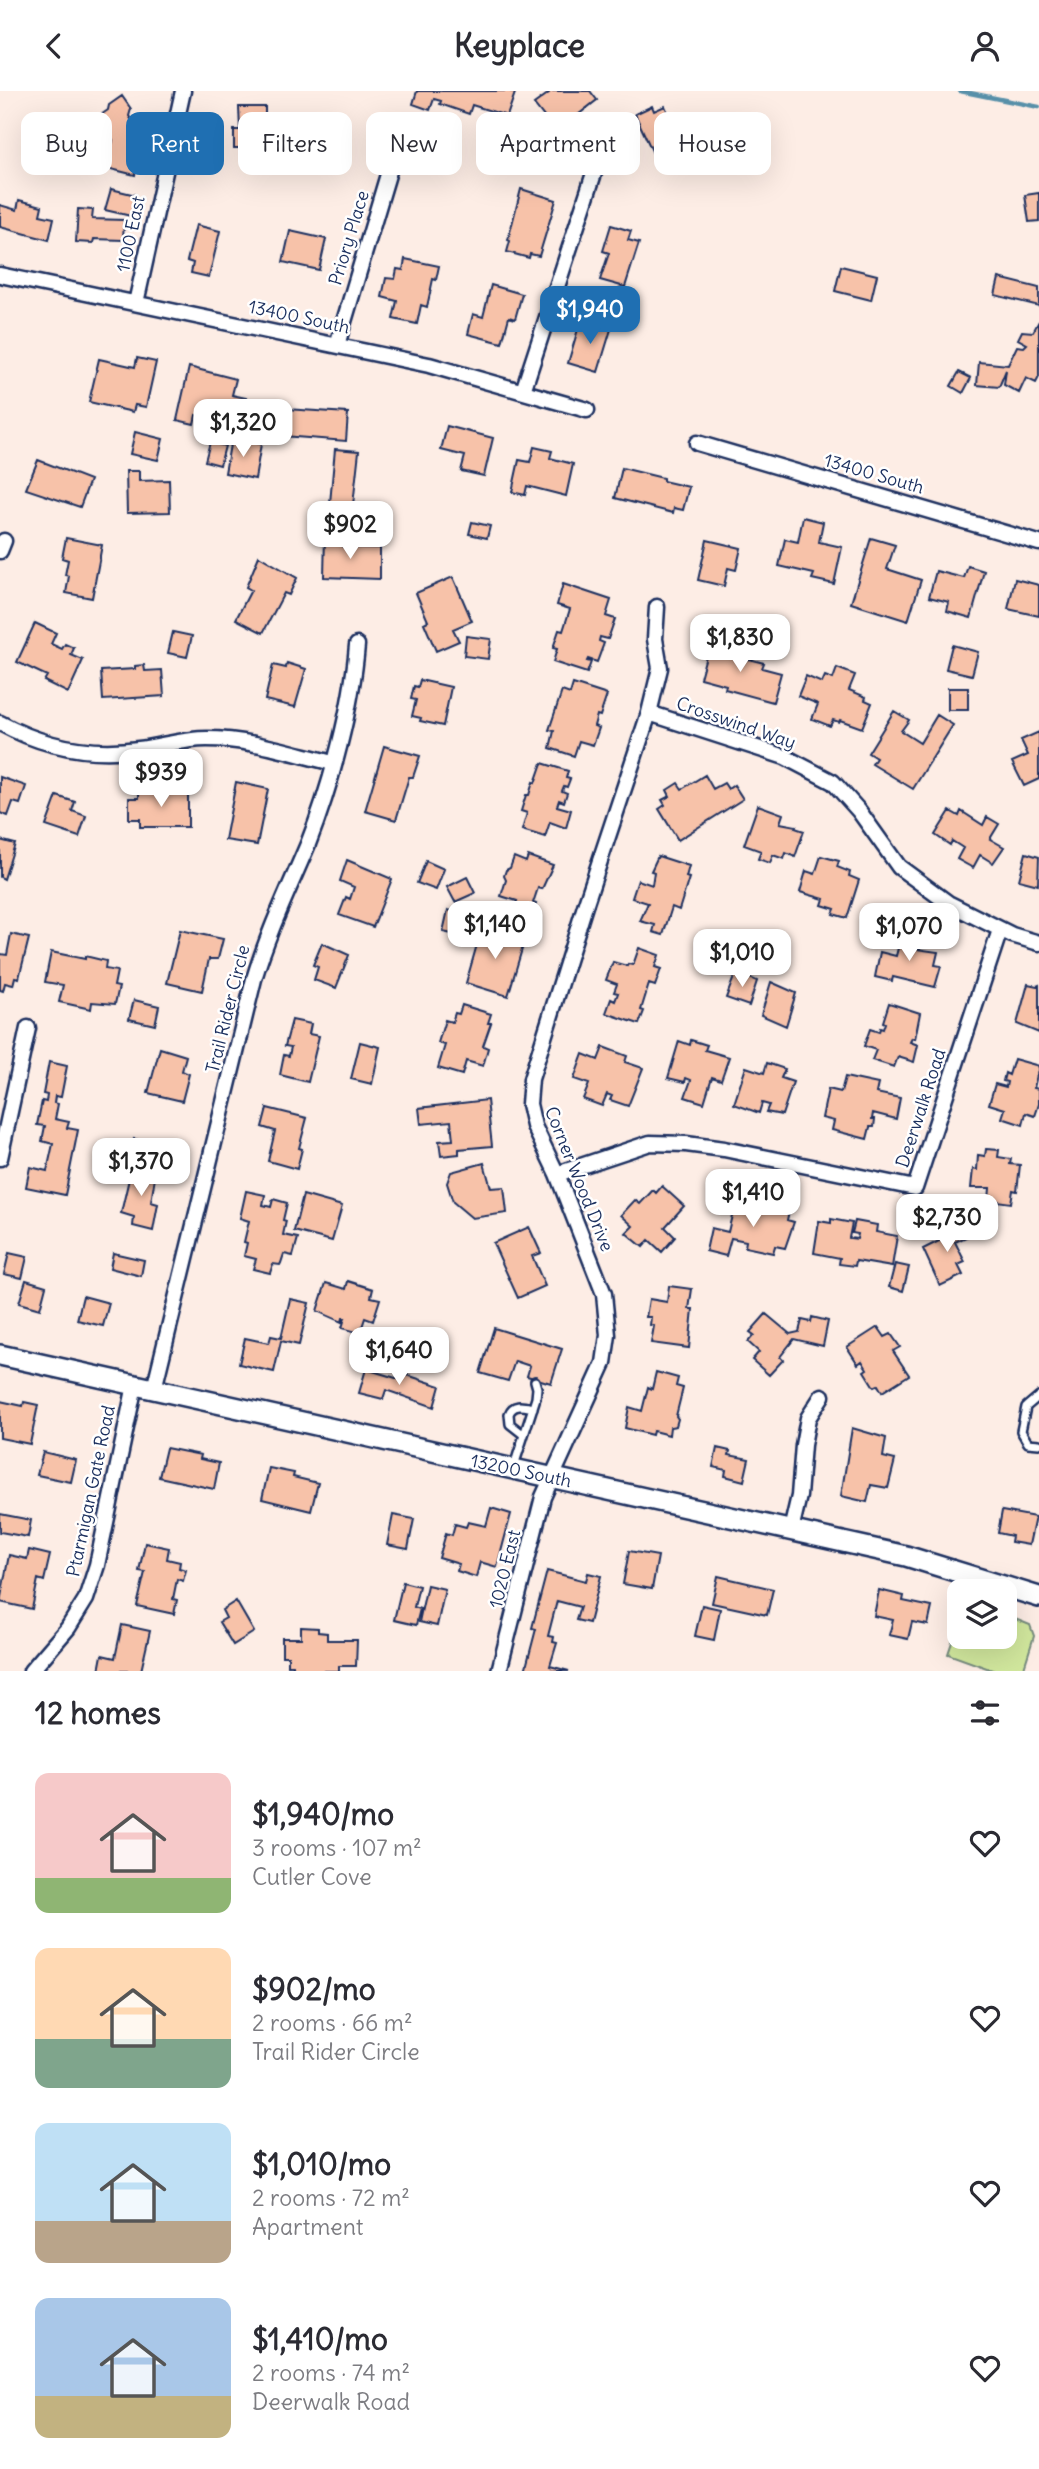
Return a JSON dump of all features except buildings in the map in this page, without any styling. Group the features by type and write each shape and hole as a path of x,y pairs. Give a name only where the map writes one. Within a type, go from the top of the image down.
{"street":[{"name":"1100 East","path":"136,303 183,91"},
{"name":"Priory Place","path":"337,345 387,175"},
{"path":"523,391 593,175"},
{"name":"13400 South","path":"0,275 429,365 587,410"},
{"name":"13400 South","path":"697,443 1039,543"},
{"name":"Corner Wood Drive","path":"553,1478 604,1363 608,1335 604,1294 557,1174 534,1126 529,1104 531,1079 649,713 660,668 655,639 657,607"},
{"name":"Trail Rider Circle","path":"154,1389 261,954 308,842 333,763 354,683 357,645"},
{"name":"Crosswind Way","path":"649,713 785,757 833,782 859,811 900,867 948,902 1000,930 1039,943"},
{"path":"0,723 37,740 89,752 116,752 206,739 264,745 333,763"},
{"name":"Deerwalk Road","path":"557,1174 650,1143 686,1144 724,1149 915,1188 1000,930"},
{"path":"0,1158 28,1028"},
{"name":"13200 South","path":"0,1355 906,1556 1039,1597"},
{"name":"Ptarmigan Gate Road","path":"31,1671 68,1628 86,1599 97,1565 135,1385"},
{"path":"791,1530 799,1496 808,1418 822,1396"},
{"name":"1020 East","path":"499,1671 543,1497 553,1478"}],"lane":[{"path":"513,1470 533,1408 537,1388 535,1381"},
{"path":"1039,1396 1026,1407 1021,1431 1028,1443 1039,1444"},
{"path":"524,1435 510,1424 509,1414 514,1406 533,1408"}],"green space":[{"path":"1017,1620 1030,1625 1034,1636 1023,1671 995,1671 948,1654 950,1649 1017,1649"}],"waterway":[{"path":"960,91 1039,107"}]}
